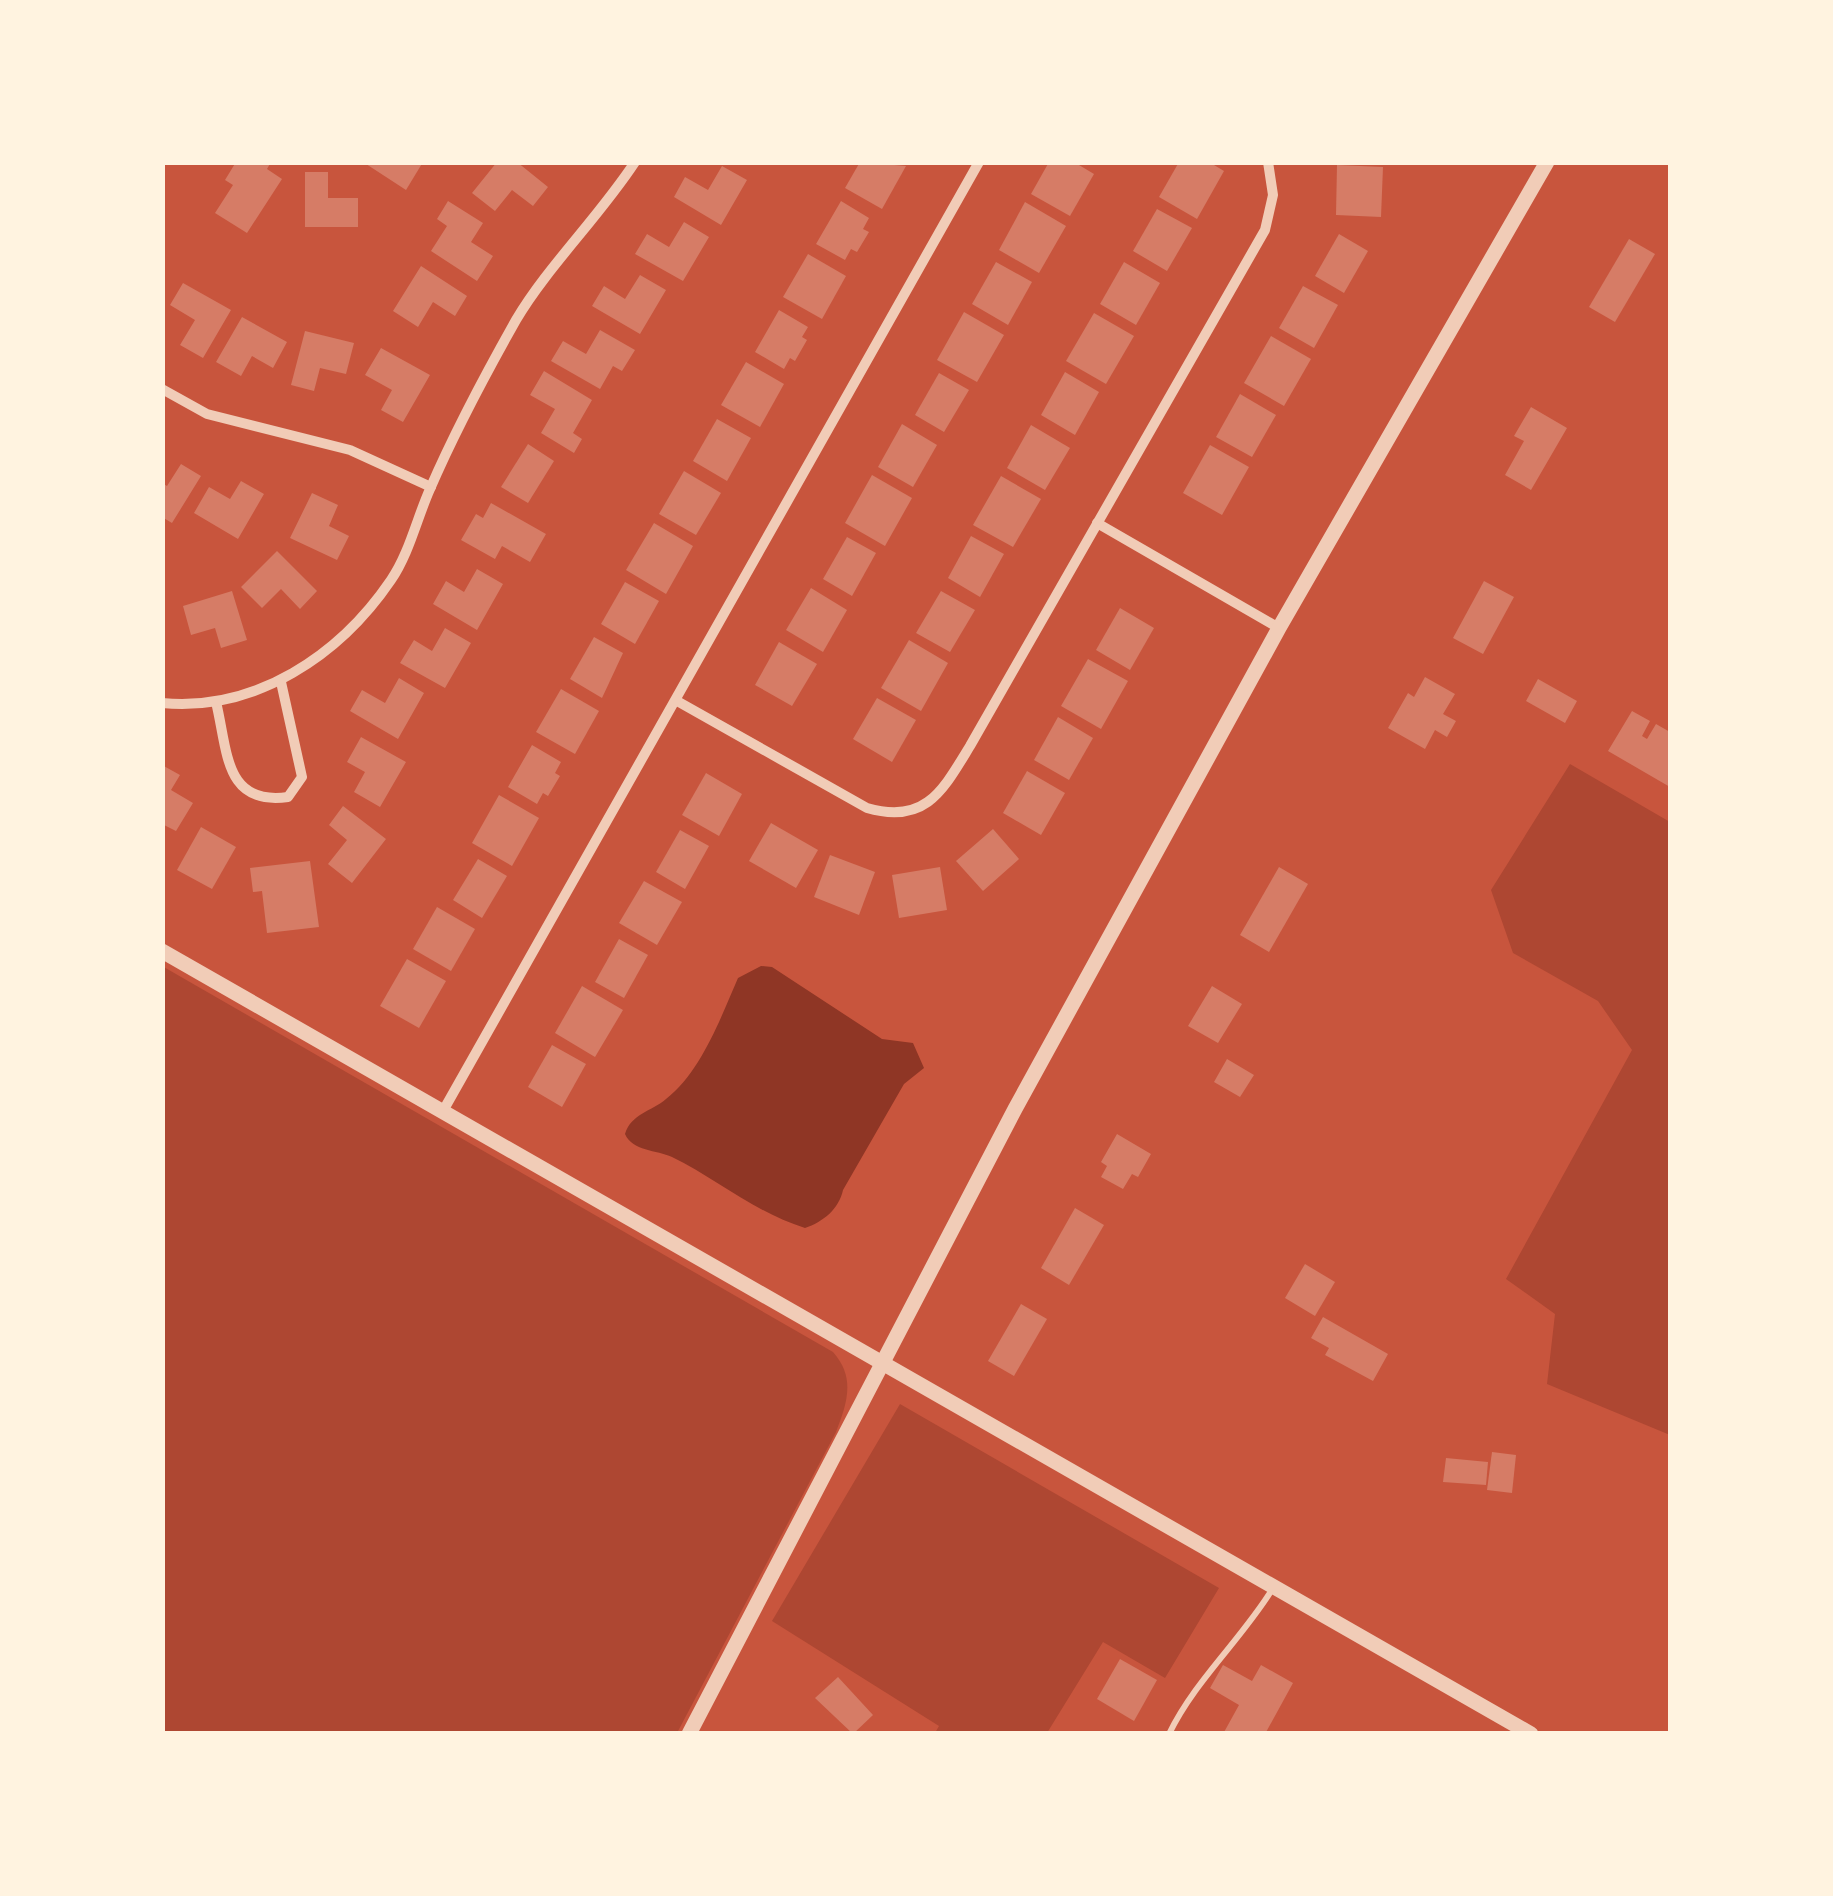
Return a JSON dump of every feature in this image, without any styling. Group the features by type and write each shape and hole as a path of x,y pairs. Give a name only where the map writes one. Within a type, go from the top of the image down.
{"street":[{"path":"162,703 216,702 281,682 344,638 393,578 468,407 520,314 606,206 635,162"},
{"path":"443,1112 980,162"},
{"path":"677,702 867,808 887,814 921,808 947,784 1264,230 1273,196 1268,162"},
{"path":"689,1734 882,1363 1279,628 1547,162"},
{"path":"162,389 207,414 350,450 431,487"},
{"path":"1096,523 1279,628"},
{"path":"216,702 234,776 246,794 263,800 288,797 302,777 281,682"},
{"path":"162,951 1531,1734"}],"lane":[{"path":"1170,1734 1202,1682 1248,1629 1274,1587"}],"shaded area":[{"path":"1570,764 1670,822 1670,1435 1547,1384 1555,1314 1506,1279 1632,1050 1598,1001 1513,953 1491,890"},
{"path":"162,966 833,1352 840,1362 847,1391 836,1432 677,1733 163,1733"},
{"path":"761,966 772,967 882,1039 913,1043 924,1068 904,1084 834,1209 805,1228 753,1205 672,1157 639,1147 625,1134 632,1122 666,1099 690,1074 709,1043 738,978"},
{"path":"900,1404 1219,1588 1165,1678 1103,1642 1047,1733 935,1733 939,1726 772,1621"}],"building":[{"path":"236,162 271,162 267,169 282,179 247,233 215,213 233,185 225,180"},
{"path":"363,162 423,162 406,190"},
{"path":"497,162 517,162 548,187 533,206 512,190 495,211 472,193"},
{"path":"860,162 906,166 882,209 845,188"},
{"path":"1049,162 1074,162 1094,174 1070,216 1031,194"},
{"path":"1179,162 1209,162 1224,171 1197,219 1159,197"},
{"path":"1337,165 1383,167 1381,217 1336,215"},
{"path":"722,166 747,180 721,225 674,197 685,177 708,190"},
{"path":"305,172 328,172 328,198 358,198 358,227 305,227"},
{"path":"448,201 483,223 471,242 493,256 477,281 431,251 447,226 437,219"},
{"path":"841,201 869,218 863,229 869,232 857,252 851,249 845,260 816,244"},
{"path":"1025,202 1066,226 1039,273 999,250"},
{"path":"1157,209 1192,228 1167,271 1133,251"},
{"path":"684,222 709,237 683,281 635,254 647,234 669,247"},
{"path":"1339,234 1368,251 1344,293 1315,276"},
{"path":"1629,239 1655,254 1615,322 1589,307"},
{"path":"808,254 846,276 822,319 783,297"},
{"path":"996,262 1032,282 1008,325 972,304"},
{"path":"1124,262 1160,283 1136,325 1100,304"},
{"path":"421,266 467,296 455,316 433,302 418,327 393,311"},
{"path":"640,275 666,290 640,334 592,306 604,286 625,299"},
{"path":"183,283 231,310 203,358 180,345 195,320 170,305"},
{"path":"1303,286 1338,305 1314,348 1279,328"},
{"path":"779,310 808,327 802,337 807,340 795,361 790,358 784,369 755,352"},
{"path":"964,312 1004,335 977,382 937,360"},
{"path":"1094,313 1134,336 1106,384 1066,361"},
{"path":"242,317 287,342 273,368 252,356 241,376 216,362"},
{"path":"600,330 635,350 622,371 613,366 600,389 551,361 563,341 586,354"},
{"path":"305,331 354,343 346,374 320,368 314,391 291,385"},
{"path":"1271,336 1311,359 1284,406 1244,383"},
{"path":"381,348 430,375 403,422 381,410 392,390 365,375"},
{"path":"746,362 784,384 760,427 721,405"},
{"path":"544,371 592,400 573,433 582,439 574,453 541,433 555,409 530,395"},
{"path":"1065,372 1099,392 1075,435 1041,415"},
{"path":"939,373 969,390 944,432 915,415"},
{"path":"1240,394 1276,415 1252,457 1216,437"},
{"path":"1531,407 1567,428 1531,490 1505,475 1524,441 1514,436"},
{"path":"717,419 751,438 727,481 693,461"},
{"path":"902,424 937,445 913,487 878,467"},
{"path":"1031,425 1070,448 1045,490 1007,468"},
{"path":"528,444 554,461 528,503 501,487"},
{"path":"1210,445 1249,467 1222,515 1183,493"},
{"path":"181,464 201,476 172,523 162,517 162,483 167,486"},
{"path":"684,471 721,493 696,535 659,514"},
{"path":"872,475 912,498 885,546 845,523"},
{"path":"1001,476 1041,499 1013,547 973,525"},
{"path":"241,481 264,494 238,539 194,513 209,487 230,499"},
{"path":"312,493 338,505 329,526 349,536 337,560 290,538"},
{"path":"491,503 546,534 530,562 502,546 495,559 461,540 476,514 483,518"},
{"path":"654,523 693,546 666,594 626,570"},
{"path":"971,536 1004,554 980,597 948,578"},
{"path":"847,537 876,553 852,596 823,579"},
{"path":"277,551 317,591 300,609 281,589 262,608 241,587"},
{"path":"477,569 503,584 477,630 433,604 446,581 464,592"},
{"path":"1484,581 1514,597 1483,654 1453,638"},
{"path":"625,582 659,601 635,644 601,624"},
{"path":"811,588 847,610 823,652 786,630"},
{"path":"232,591 247,640 221,648 215,628 191,635 183,606"},
{"path":"941,591 975,610 950,652 916,633"},
{"path":"1120,608 1154,628 1130,670 1096,650"},
{"path":"445,628 471,643 445,688 400,663 414,640 432,651"},
{"path":"594,637 623,653 602,698 570,679"},
{"path":"909,640 948,663 921,711 881,688"},
{"path":"779,642 817,664 792,706 755,685"},
{"path":"1088,659 1128,681 1101,729 1061,706"},
{"path":"1425,677 1455,694 1443,714 1456,721 1447,737 1435,730 1425,749 1388,728 1408,693 1414,697"},
{"path":"399,678 424,693 398,739 350,711 362,690 385,703"},
{"path":"1538,679 1577,701 1565,723 1526,701"},
{"path":"561,689 599,711 575,754 536,732"},
{"path":"877,698 916,720 892,762 853,739"},
{"path":"1632,711 1650,721 1642,736 1647,739 1656,724 1670,732 1670,787 1608,751"},
{"path":"1058,717 1093,738 1069,780 1034,760"},
{"path":"361,737 406,762 380,807 354,792 365,772 347,762"},
{"path":"532,745 561,762 555,773 560,776 548,796 543,793 537,804 508,787"},
{"path":"162,765 180,775 171,790 193,803 176,831 162,824"},
{"path":"1027,771 1065,793 1041,835 1003,813"},
{"path":"706,773 742,794 719,836 682,815"},
{"path":"499,795 539,818 512,866 472,843"},
{"path":"343,806 386,839 352,883 328,864 347,840 329,825"},
{"path":"771,823 818,850 796,888 749,861"},
{"path":"201,827 236,847 212,889 177,870"},
{"path":"993,829 1019,859 983,891 956,861"},
{"path":"680,830 709,846 685,889 656,872"},
{"path":"830,855 875,872 859,915 814,897"},
{"path":"478,859 507,876 482,918 453,900"},
{"path":"310,861 319,927 267,933 262,891 253,892 250,868"},
{"path":"940,867 947,910 899,918 892,875"},
{"path":"1279,867 1308,884 1269,952 1240,935"},
{"path":"644,881 682,902 657,945 619,923"},
{"path":"437,907 475,929 451,971 413,949"},
{"path":"619,939 648,955 624,998 595,982"},
{"path":"407,959 446,981 419,1028 380,1006"},
{"path":"582,986 623,1010 595,1057 555,1033"},
{"path":"1212,986 1242,1004 1218,1043 1188,1026"},
{"path":"552,1045 586,1064 562,1107 528,1087"},
{"path":"1227,1059 1254,1075 1240,1097 1214,1082"},
{"path":"1117,1134 1151,1154 1138,1177 1132,1174 1123,1189 1101,1177 1107,1166 1101,1162"},
{"path":"1075,1208 1104,1225 1069,1285 1041,1268"},
{"path":"1305,1264 1335,1282 1315,1316 1285,1298"},
{"path":"1021,1304 1047,1319 1014,1376 988,1361"},
{"path":"1323,1317 1388,1354 1373,1381 1325,1355 1329,1348 1311,1338"},
{"path":"1492,1452 1516,1455 1512,1493 1487,1490"},
{"path":"1446,1458 1488,1462 1486,1485 1443,1482"},
{"path":"1120,1659 1157,1680 1134,1721 1097,1699"},
{"path":"1223,1665 1252,1681 1261,1665 1293,1683 1265,1734 1223,1734 1239,1705 1210,1688"},
{"path":"838,1677 873,1715 853,1734 815,1698"}]}
